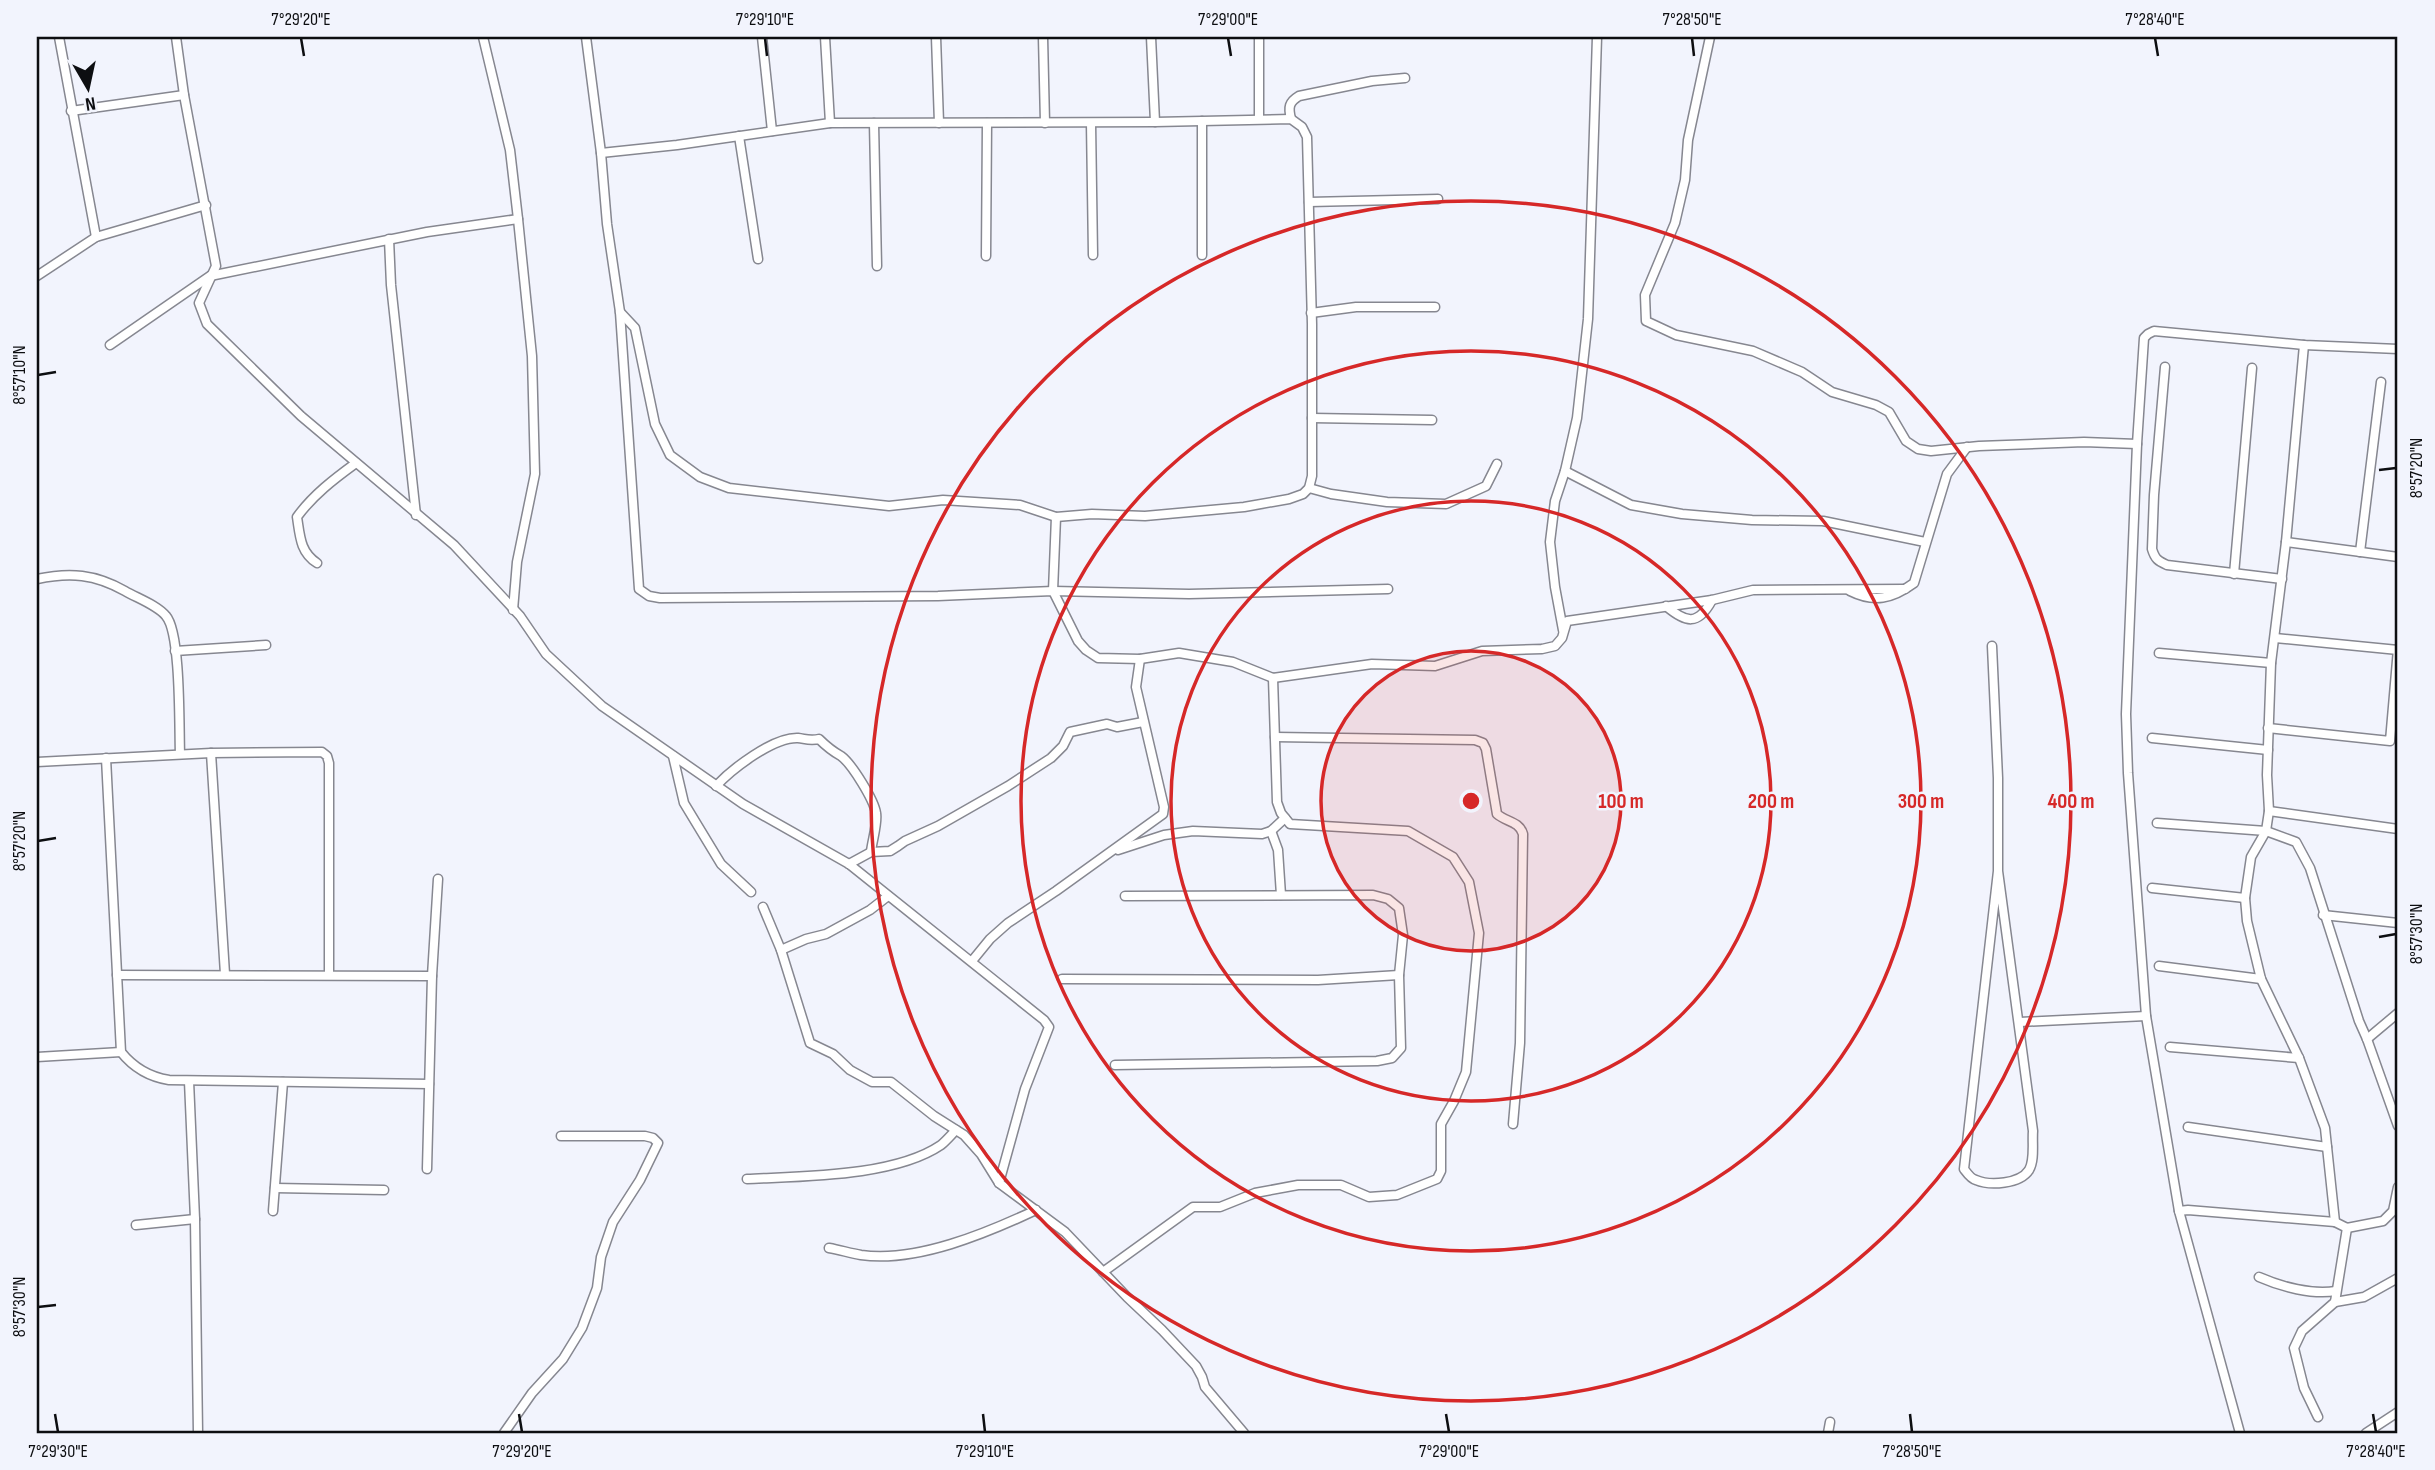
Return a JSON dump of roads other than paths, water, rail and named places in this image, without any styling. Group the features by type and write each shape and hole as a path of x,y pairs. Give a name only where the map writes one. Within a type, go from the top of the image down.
{"street":[{"path":"59,37 96,237"},
{"path":"176,37 216,266 199,303 206,324 274,391 454,545 520,615 546,654 602,706 743,804 849,864 1044,1020 1049,1027 1025,1089 999,1184"},
{"path":"483,37 510,150 531,356 535,474 517,562 513,610"},
{"path":"586,37 607,224 620,312 639,589 649,596 937,596 1053,591 1189,594 1388,589"},
{"path":"762,37 772,131"},
{"path":"825,37 830,123"},
{"path":"936,37 939,123"},
{"path":"1043,37 1045,123"},
{"path":"1151,37 1155,122"},
{"path":"1259,37 1259,119"},
{"path":"1563,630 1550,542 1555,501 1577,418 1588,319 1597,37"},
{"path":"1710,37 1688,140 1685,180 1675,223 1645,295 1646,321 1676,335 1753,351 1802,372 1832,392 1876,405 1889,412 1906,441 1917,449 1931,451 2084,442 2137,444"},
{"path":"1291,119 1288,108 1291,101 1298,96 1361,83 1405,78"},
{"path":"71,111 184,95"},
{"path":"601,153 642,150 830,123 1291,119 1302,127 1307,137 1312,418 1310,488 1289,499 1244,507 1145,516 1092,514 1056,517 1020,505 994,502 943,500 889,506 729,488 700,477 670,455 655,424 635,328 620,312"},
{"path":"1202,121 1202,255"},
{"path":"1091,122 1093,255"},
{"path":"874,123 877,266"},
{"path":"986,256 987,123"},
{"path":"739,136 758,259"},
{"path":"1310,202 1438,199"},
{"path":"37,276 96,237 206,205"},
{"path":"110,345 210,276 389,239 517,219"},
{"path":"389,239 391,285 416,514"},
{"path":"1311,313 1356,307 1435,307"},
{"path":"2240,1433 2179,1211 2146,1016 2126,714 2144,338 2154,331 2304,345 2398,349"},
{"path":"2304,345 2286,542 2271,663 2268,728 2269,811 2266,831 2251,857 2245,898 2247,921 2261,979 2300,1058 2322,1115 2335,1222"},
{"path":"2165,367 2152,549 2158,561 2167,565 2282,579"},
{"path":"2234,574 2252,368"},
{"path":"2360,552 2381,382"},
{"path":"1312,418 1432,420"},
{"path":"1056,517 1053,591 1079,640 1086,650 1098,658 1140,659 1179,653 1233,662 1273,678 1371,664 1436,666 1482,651 1542,649 1555,646 1562,638 1567,621 1712,600 1753,590 1905,589 1914,583 1947,474 1967,447"},
{"path":"317,564 307,557 297,517 327,485 356,463"},
{"path":"1310,488 1331,494 1387,502 1446,504 1486,486 1497,464"},
{"path":"1565,471 1631,505 1682,514 1740,519 1823,520 1925,542"},
{"path":"2286,542 2398,557"},
{"path":"37,579 71,575 96,577 110,582 166,615 171,625 175,651 180,754"},
{"path":"1666,607 1680,618 1690,620 1698,618 1706,611 1712,600"},
{"path":"2268,728 2394,741 2398,650 2275,638"},
{"path":"175,651 267,645"},
{"path":"1992,646 1998,778 1998,871 1964,1169 1977,1181 2010,1182 2022,1177 2029,1169 2032,1161 2033,1131 1998,871"},
{"path":"2159,653 2271,663"},
{"path":"972,961 1008,923 1163,814 1164,807 1154,759 1136,687 1140,659"},
{"path":"1103,1272 1193,1206 1220,1207 1255,1193 1298,1185 1341,1185 1369,1197 1397,1195 1437,1178 1441,1171 1441,1124 1466,1072 1479,933 1469,882 1453,857 1408,831 1290,824 1277,802 1273,678"},
{"path":"849,864 871,852 890,850 1008,786 1051,758 1063,746 1070,732 1107,724 1117,727 1143,722"},
{"path":"1275,737 1475,740 1483,743 1497,814 1516,824 1523,834 1520,1043 1513,1124"},
{"path":"716,786 736,767 781,742 798,738 807,741 820,739 830,751 842,757 871,797 877,820 872,834 871,852"},
{"path":"2152,738 2268,750"},
{"path":"37,762 211,753 316,751 327,755 329,975"},
{"path":"211,753 225,974"},
{"path":"673,756 684,803 721,864 751,892"},
{"path":"106,758 121,1052 129,1062 161,1079 429,1084"},
{"path":"2269,811 2398,829"},
{"path":"1103,857 1164,835 1193,831 1249,835 1271,831 1285,818"},
{"path":"2157,823 2266,831 2296,842 2310,868 2359,1021 2398,1125"},
{"path":"1271,831 1278,850 1281,895"},
{"path":"427,1169 432,976 438,879"},
{"path":"2152,888 2245,898"},
{"path":"1115,1065 1377,1061 1392,1058 1401,1048 1399,975 1403,935 1399,908 1388,900 1373,895 1125,896"},
{"path":"781,950 826,934 870,910 888,896"},
{"path":"763,907 781,950 810,1043 833,1054 850,1070 872,1082 891,1082 956,1130 981,1154 999,1184 1065,1232 1196,1366 1205,1387 1244,1433"},
{"path":"2323,915 2398,923"},
{"path":"2159,965 2261,979"},
{"path":"117,975 432,976"},
{"path":"1062,979 1318,981 1399,975"},
{"path":"2367,1039 2398,1013"},
{"path":"2020,1022 2146,1016"},
{"path":"2170,1047 2300,1058"},
{"path":"37,1057 121,1052"},
{"path":"190,1081 198,1433"},
{"path":"273,1211 283,1082"},
{"path":"2188,1127 2327,1147"},
{"path":"747,1179 872,1170 923,1154 941,1144 956,1130"},
{"path":"505,1433 532,1393 563,1359 582,1328 597,1288 601,1257 613,1222 640,1180 658,1143 645,1136 561,1136"},
{"path":"275,1188 384,1190"},
{"path":"2179,1211 2335,1222 2347,1228 2383,1221 2393,1212 2398,1188"},
{"path":"830,1248 863,1255 898,1255 924,1251 961,1240 1036,1210"},
{"path":"136,1225 195,1219"},
{"path":"2335,1302 2347,1228"},
{"path":"2259,1277 2275,1284 2320,1294 2336,1291"},
{"path":"2318,1417 2304,1388 2294,1348 2302,1331 2335,1302 2364,1297 2398,1278"},
{"path":"2366,1433 2398,1412"},
{"path":"1828,1433 1830,1422"}]}
